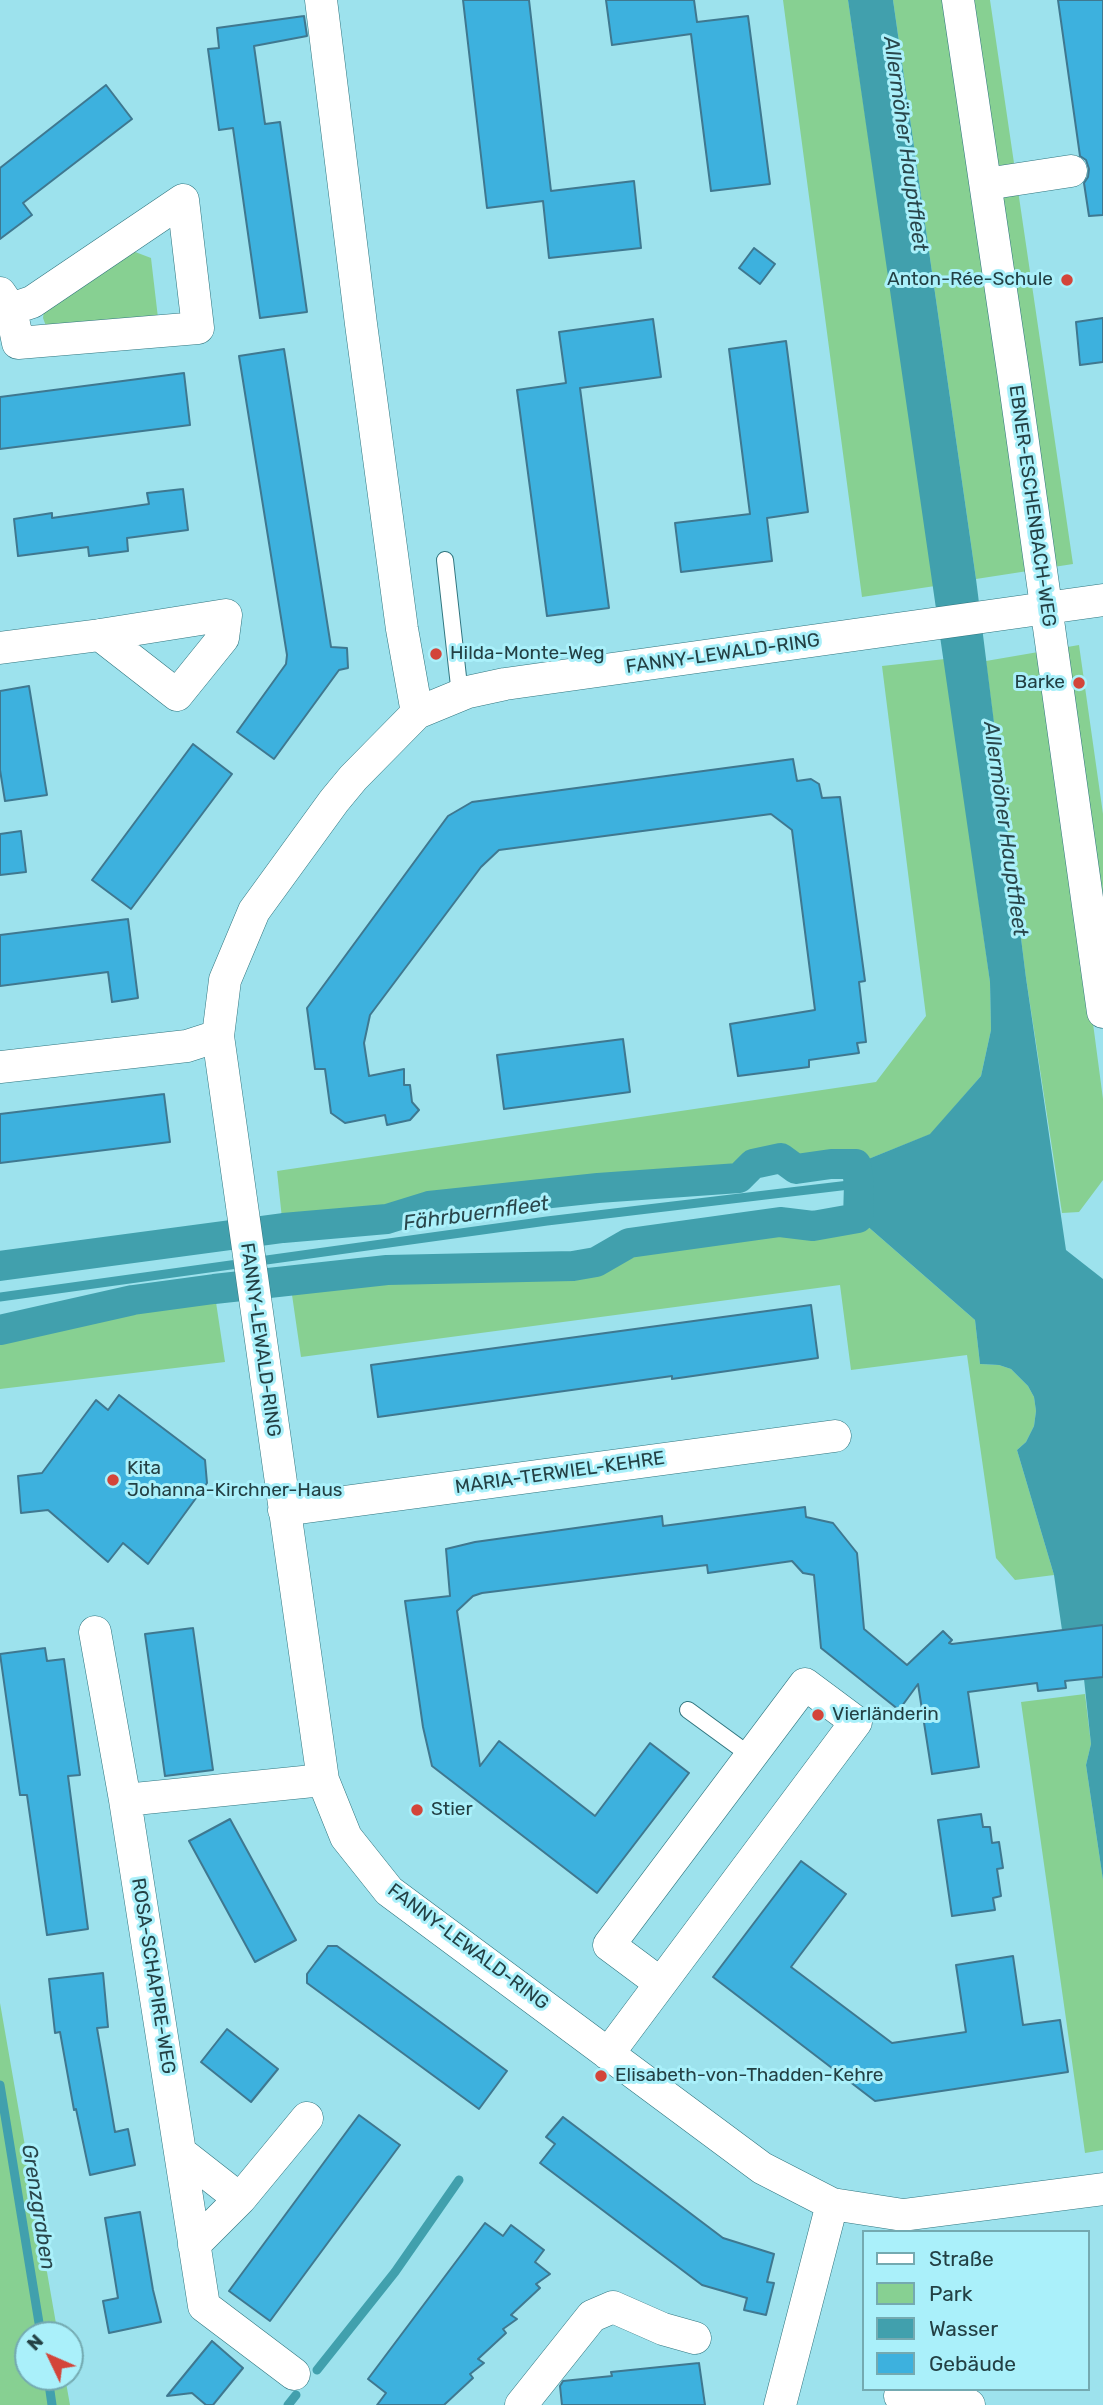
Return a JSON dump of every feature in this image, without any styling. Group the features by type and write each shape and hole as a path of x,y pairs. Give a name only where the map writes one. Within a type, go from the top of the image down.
{"street":[{"path":"321,0 363,338 404,640 417,713"},
{"name":"EBNER-ESCHENBACH-WEG","path":"958,0 1103,1012"},
{"path":"986,184 1071,171"},
{"path":"181,186 198,328 9,345 6,301 32,302 133,233 181,186"},
{"path":"133,233 188,238"},
{"name":"FANNY-LEWALD-RING","path":"1103,600 505,684 460,695 417,713 334,801 254,911 225,980 218,1036 323,1780 346,1837 389,1891 762,2168 832,2204 903,2215 1103,2189"},
{"path":"0,648 100,635"},
{"path":"0,1067 187,1046 218,1036"},
{"name":"MARIA-TERWIEL-KEHRE","path":"284,1510 835,1436"},
{"name":"ROSA-SCHAPIRE-WEG","path":"94,1632 125,1800 204,2306 294,2374"},
{"path":"608,2054 856,1722 805,1684 609,1945 660,1983"},
{"path":"125,1800 323,1780"},
{"path":"194,2245 240,2200 307,2118"},
{"path":"180,2152 240,2200"},
{"path":"780,2405 832,2204"},
{"path":"521,2405 592,2316 612,2307 663,2329 695,2338"},
{"path":"900,2396 969,2405"}],"lane":[{"path":"445,560 460,695"},
{"path":"688,1710 751,1756"}],"green space":[{"path":"783,0 848,0 935,586 862,597"},
{"path":"893,0 990,0 1073,564 976,579"},
{"path":"130,250 151,258 158,318 46,326 44,310"},
{"path":"1079,645 1103,814 1103,955 1044,653 1103,1099 1103,1180 1079,1212 1062,1213 1026,978 986,661"},
{"path":"945,659 990,982 991,1030 981,1076 931,1134 856,1164 796,1169 781,1158 753,1164 739,1178 598,1188 429,1206 387,1219 283,1228 277,1171 876,1082 926,1016 882,666"},
{"path":"858,1218 975,1320 980,1364 1011,1369 1028,1386 1034,1397 1034,1426 1026,1442 1017,1450 1054,1575 1015,1580 996,1558 967,1355 851,1370 840,1285 301,1357 290,1281 387,1270 573,1266 596,1262 629,1243 780,1222 813,1226"},
{"path":"214,1289 225,1362 0,1389 0,1330 133,1300"},
{"path":"1085,1694 1091,1744 1086,1765 1103,1880 1103,2150 1085,2153 1021,1702"},
{"path":"0,2003 56,2321 14,2321 14,2391 68,2391 70,2405 0,2405"}],"water":[{"name":"Allermöher Hauptfleet","path":"848,0 893,0 976,579 1026,978 1066,1250 1103,1279 1103,1625 1062,1630 1054,1575 1017,1450 1026,1442 1034,1426 1034,1397 1028,1386 1011,1369 980,1364 975,1320 858,1218 856,1164 930,1134 981,1076 991,1030 990,982"},
{"path":"1103,1677 1103,1880 1086,1765 1091,1744 1084,1679"}],"building":[{"path":"463,0 529,0 551,191 634,181 641,248 549,258 543,201 487,208"},
{"path":"606,0 694,0 697,22 748,16 770,184 711,191 691,34 612,45"},
{"path":"1058,0 1103,0 1103,215 1089,216 1084,183 1089,169 1086,160 1080,156"},
{"path":"304,16 307,36 254,46 265,124 280,122 307,312 260,318 233,128 219,130 208,49 219,48 217,28"},
{"path":"106,85 132,119 23,203 32,215 0,239 0,168"},
{"path":"754,248 775,264 760,284 739,268"},
{"path":"1103,318 1103,362 1080,365 1076,322"},
{"path":"653,319 661,377 580,388 609,608 547,616 517,390 566,383 559,332"},
{"path":"786,341 808,512 767,518 772,561 681,572 675,523 750,514 729,349"},
{"path":"284,349 331,647 347,648 348,668 339,670 274,759 237,732 286,664 287,655 239,356"},
{"path":"184,373 190,425 0,449 0,397"},
{"path":"183,489 188,530 127,538 128,551 89,556 88,547 18,556 14,519 52,513 52,518 149,504 147,493"},
{"path":"29,686 47,795 5,801 0,770 0,691"},
{"path":"193,744 232,774 131,909 92,880"},
{"path":"793,759 797,781 811,779 819,784 822,798 840,797 865,981 859,982 866,1042 857,1043 859,1053 809,1060 809,1067 738,1076 730,1024 815,1010 792,830 771,814 499,850 481,867 370,1015 364,1043 369,1076 404,1069 404,1085 410,1085 412,1102 419,1110 410,1120 387,1125 385,1115 345,1123 331,1113 325,1069 315,1069 307,1008 448,816 472,802"},
{"path":"21,831 26,872 0,875 0,834"},
{"path":"128,919 138,998 112,1002 108,972 0,986 0,935"},
{"path":"623,1039 630,1092 504,1109 497,1055"},
{"path":"164,1094 170,1142 0,1163 0,1114"},
{"path":"811,1305 818,1358 378,1417 371,1365"},
{"name":"Kita Johanna-Kirchner-Haus","path":"119,1395 205,1460 207,1483 148,1564 123,1543 108,1562 48,1510 21,1513 18,1476 42,1473 96,1400 108,1410"},
{"path":"805,1507 806,1517 833,1523 857,1553 864,1629 907,1665 943,1631 952,1640 949,1643 952,1644 1103,1625 1103,1677 1065,1681 1066,1688 1038,1691 1037,1683 968,1692 979,1767 932,1774 918,1684 899,1710 821,1648 814,1575 803,1573 792,1561 708,1573 707,1565 482,1593 473,1596 457,1611 480,1766 499,1741 595,1816 650,1743 689,1773 597,1893 432,1766 423,1727 405,1601 450,1596 446,1549 475,1542 662,1516 663,1526"},
{"path":"193,1628 213,1770 165,1776 145,1634"},
{"path":"45,1648 47,1661 64,1659 80,1775 68,1776 88,1929 47,1935 27,1795 20,1795 0,1654"},
{"path":"981,1814 983,1827 990,1827 992,1843 999,1842 1003,1868 997,1869 1001,1896 993,1898 995,1910 952,1916 938,1820"},
{"path":"230,1819 296,1940 255,1962 189,1841"},
{"path":"801,1861 846,1894 791,1967 892,2043 966,2032 956,1965 1013,1956 1023,2025 1060,2020 1068,2072 875,2101 713,1977"},
{"path":"328,1946 337,1946 507,2071 479,2109 307,1983 307,1974"},
{"path":"103,1973 108,2027 97,2028 115,2132 128,2129 135,2165 90,2175 76,2109 74,2110 60,2032 55,2033 49,1979"},
{"path":"227,2029 278,2069 251,2102 201,2062"},
{"path":"359,2115 400,2145 270,2321 229,2291"},
{"path":"563,2117 723,2238 774,2254 767,2282 774,2283 766,2315 744,2310 747,2298 702,2285 540,2163 555,2144 546,2137"},
{"path":"140,2212 161,2322 109,2333 103,2301 118,2298 105,2218"},
{"path":"485,2223 503,2236 511,2225 544,2250 535,2262 550,2274 536,2284 540,2288 511,2315 517,2319 503,2329 506,2333 478,2359 484,2363 470,2374 473,2378 444,2405 377,2405 386,2393 368,2379"},
{"path":"212,2341 243,2368 213,2405 206,2405 192,2393 167,2396"},
{"path":"699,2363 705,2405 562,2405 560,2386 563,2381 612,2376 611,2372"}],"waterway":[{"path":"0,1266 283,1228 387,1219 429,1206 598,1188 739,1178 753,1164 781,1158 796,1169 856,1164 859,1184 858,1218 813,1226 780,1222 629,1243 596,1262 573,1266 387,1270 214,1289 133,1300 0,1330"},
{"name":"Fährbuernfleet","path":"0,1297 547,1221 866,1183"},
{"name":"Grenzgraben","path":"0,2085 39,2321"},
{"path":"317,2370 395,2272 459,2180"},
{"name":"Grenzgraben","path":"50,2391 52,2405"},
{"path":"288,2405 296,2395"}],"place":[{"name":"Anton-Rée-Schule","path":"1067,280"},
{"name":"Hilda-Monte-Weg","path":"436,654"},
{"name":"Barke","path":"1079,683"},
{"name":"Kita Johanna-Kirchner-Haus","path":"113,1480"},
{"name":"Vierländerin","path":"818,1715"},
{"name":"Stier","path":"417,1810"},
{"name":"Elisabeth-von-Thadden-Kehre","path":"601,2076"}]}
